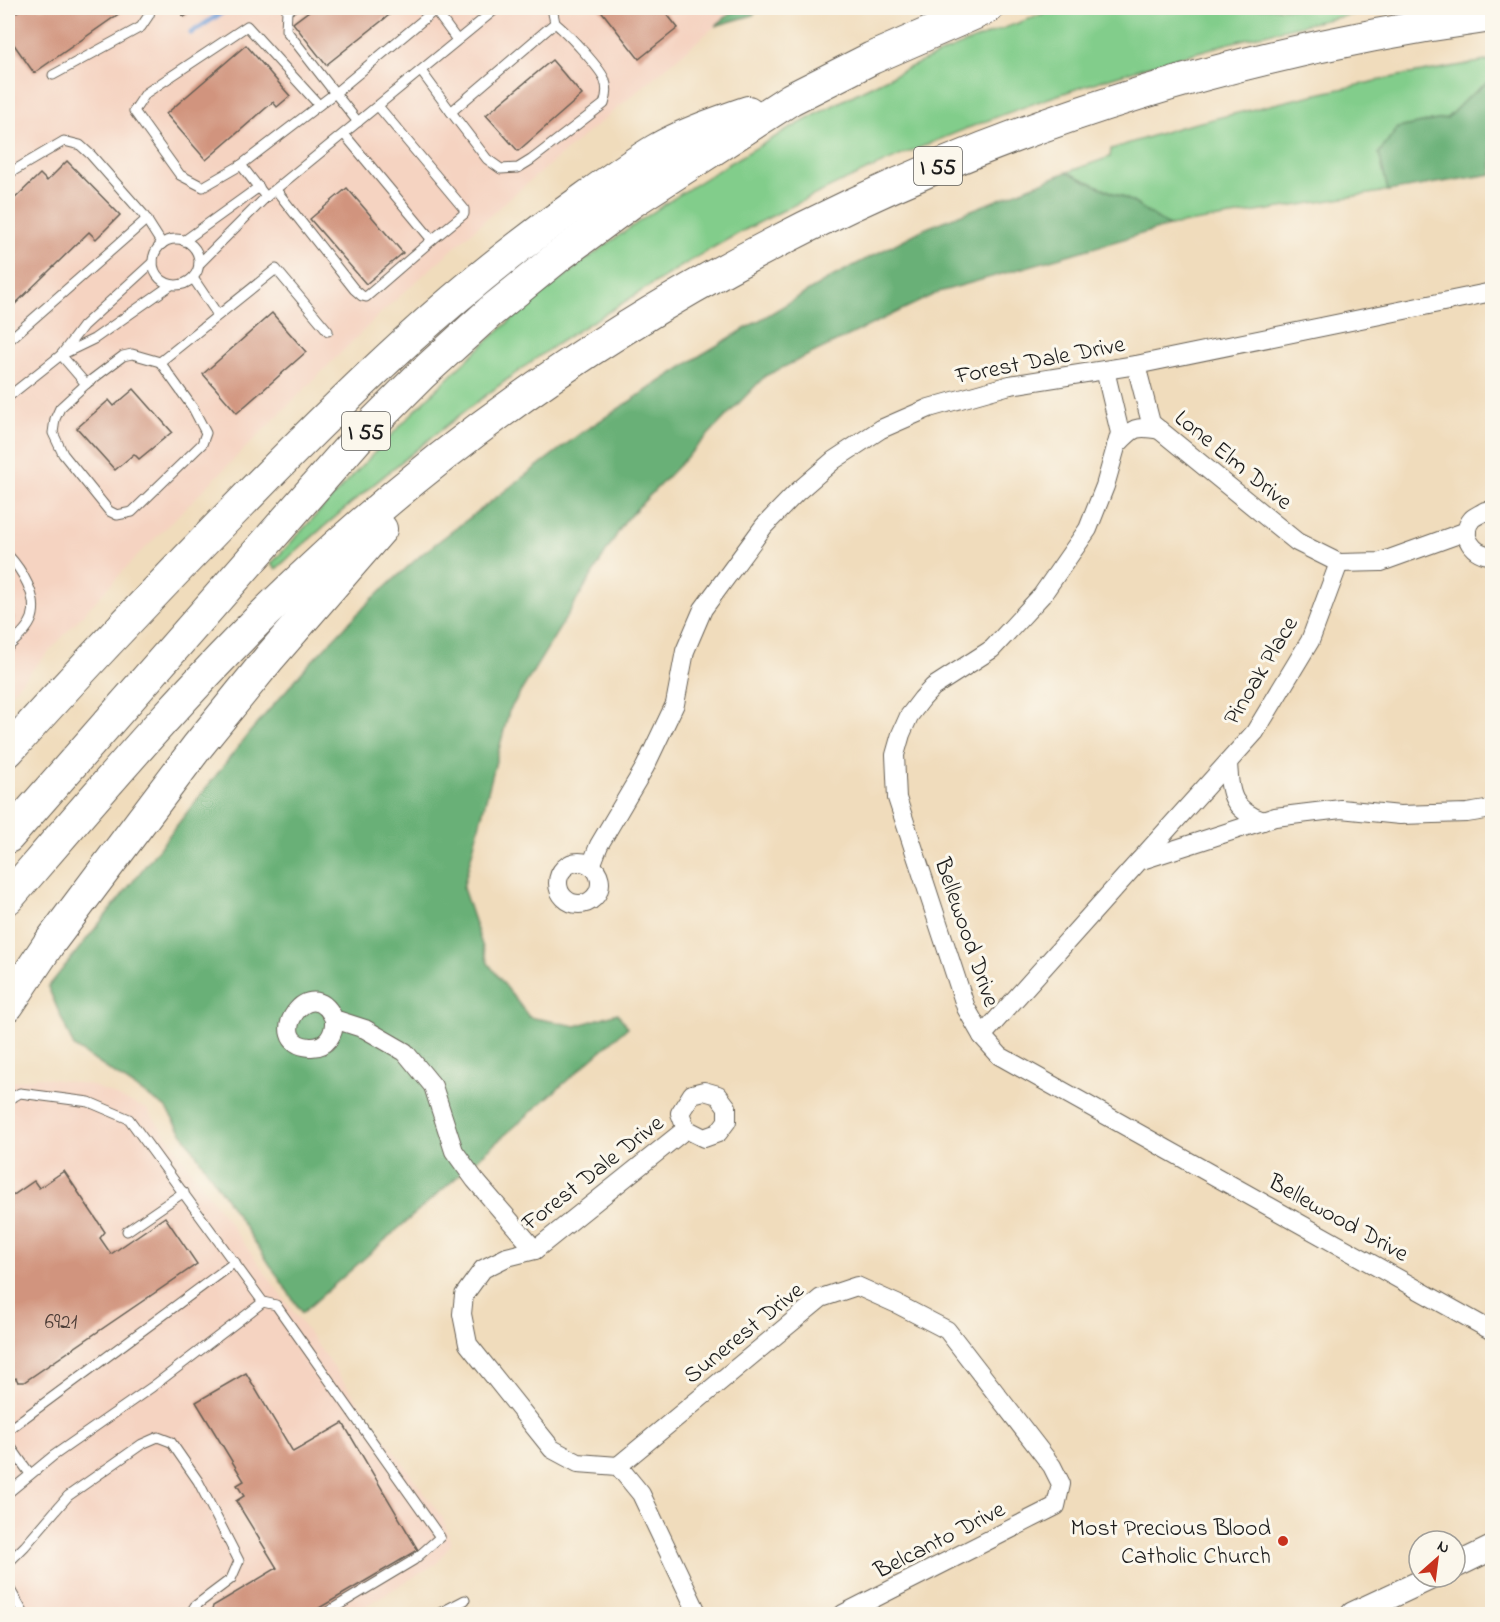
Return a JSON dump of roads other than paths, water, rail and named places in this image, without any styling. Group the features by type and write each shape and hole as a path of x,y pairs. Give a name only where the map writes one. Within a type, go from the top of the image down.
{"highway":[{"name":"I 55","path":"8,837 358,438 421,375 490,312 569,248 633,201 791,99 872,58 987,8"},
{"name":"I 55","path":"8,898 168,714 298,581 366,520 442,457 511,405 664,304 744,258 819,220 956,158 1073,114 1159,86 1254,60 1433,24 1492,16"},
{"path":"8,751 54,699 325,417 425,324 491,268 536,232 657,150 710,125 791,99"},
{"path":"8,1005 48,945 235,699 442,457"},
{"path":"8,742 54,699"},
{"path":"8,984 48,945"}],"main road":[{"path":"1467,1560 1492,1548"},
{"path":"1353,1614 1407,1589"}],"street":[{"name":"Forest Dale Drive","path":"591,866 599,845 645,767 675,704 685,651 703,609 764,526 796,493 834,460 881,429 929,408 1010,385 1136,365 1492,292"},
{"name":"Lone Elm Drive","path":"1136,365 1151,423 1297,542 1339,563"},
{"name":"Bellewood Drive","path":"1105,370 1120,433 1105,486 1088,529 1042,595 992,649 933,687 921,699 905,725 895,754 897,798 966,1008 982,1036 1000,1056 1492,1331"},
{"path":"1116,446 1130,431 1144,427 1160,430"},
{"path":"1492,513 1485,511 1472,520 1467,531 1468,540 1473,549 1484,555 1492,555"},
{"path":"1339,563 1382,562 1467,531"},
{"name":"Pinoak Place","path":"982,1036 1255,732 1310,641 1339,563"},
{"name":"Pinoak Place","path":"1228,762 1230,789 1238,808 1249,816 1263,821"},
{"path":"1139,861 1275,817 1341,809 1400,815 1467,813 1492,809"},
{"path":"334,1019 365,1029 405,1052 433,1086 454,1151 475,1180 535,1250"},
{"name":"Forest Dale Drive","path":"618,1466 578,1463 552,1449 468,1344 462,1314 464,1295 483,1269 507,1257 535,1250 686,1129"},
{"name":"Sunerest Drive","path":"618,1466 821,1298 856,1286 947,1330 1052,1466 1061,1484 1056,1506"},
{"path":"618,1466 641,1494 698,1614"},
{"name":"Belcanto Drive","path":"843,1614 1056,1506"}],"lane":[{"path":"53,75 141,27 151,8"},
{"path":"292,8 287,12 286,30 358,122"},
{"path":"8,397 61,355 94,339 171,285 186,284 193,279 199,264 266,196 497,8"},
{"path":"421,71 487,159 501,170 518,168 604,104 607,95 605,78 564,30 555,23 552,8"},
{"path":"319,105 247,26 146,93 134,111 180,175 203,187 241,165 335,93 433,9 457,40"},
{"path":"451,112 555,23"},
{"path":"276,190 354,289 366,297 464,214 464,209 378,106"},
{"path":"344,134 432,240"},
{"path":"8,174 64,141 81,145 147,219 162,244"},
{"path":"241,165 266,196"},
{"path":"184,241 258,187"},
{"path":"8,341 147,219"},
{"path":"171,285 158,277 153,262 156,250 162,244 169,240 184,241 195,248 199,264"},
{"path":"61,355 83,326 153,262"},
{"path":"160,362 276,269 328,331"},
{"path":"193,279 218,315"},
{"path":"132,354 160,362 193,408 206,433 202,444 132,512 117,515 109,511 63,454 54,433 56,419 60,408 86,384 123,356 132,354"},
{"path":"61,355 86,384"},
{"path":"8,555 26,578 33,606 32,617 27,627 8,647"},
{"path":"8,1100 20,1093 89,1102 129,1119 263,1302 276,1305 440,1537 414,1560 324,1614"},
{"path":"127,1231 184,1192"},
{"path":"8,1430 235,1262"},
{"path":"8,1493 30,1474 152,1387 263,1302"},
{"path":"8,1563 26,1546 68,1496 142,1444 158,1437 171,1442 198,1481 239,1561 231,1579 195,1606 190,1614"},
{"path":"8,1443 30,1474"},
{"path":"8,1586 24,1614"},
{"path":"438,1614 465,1600"}],"waterway":[{"path":"191,33 229,8"}],"place":[{"name":"Most Precious Blood Catholic Church","path":"1283,1541"}]}
